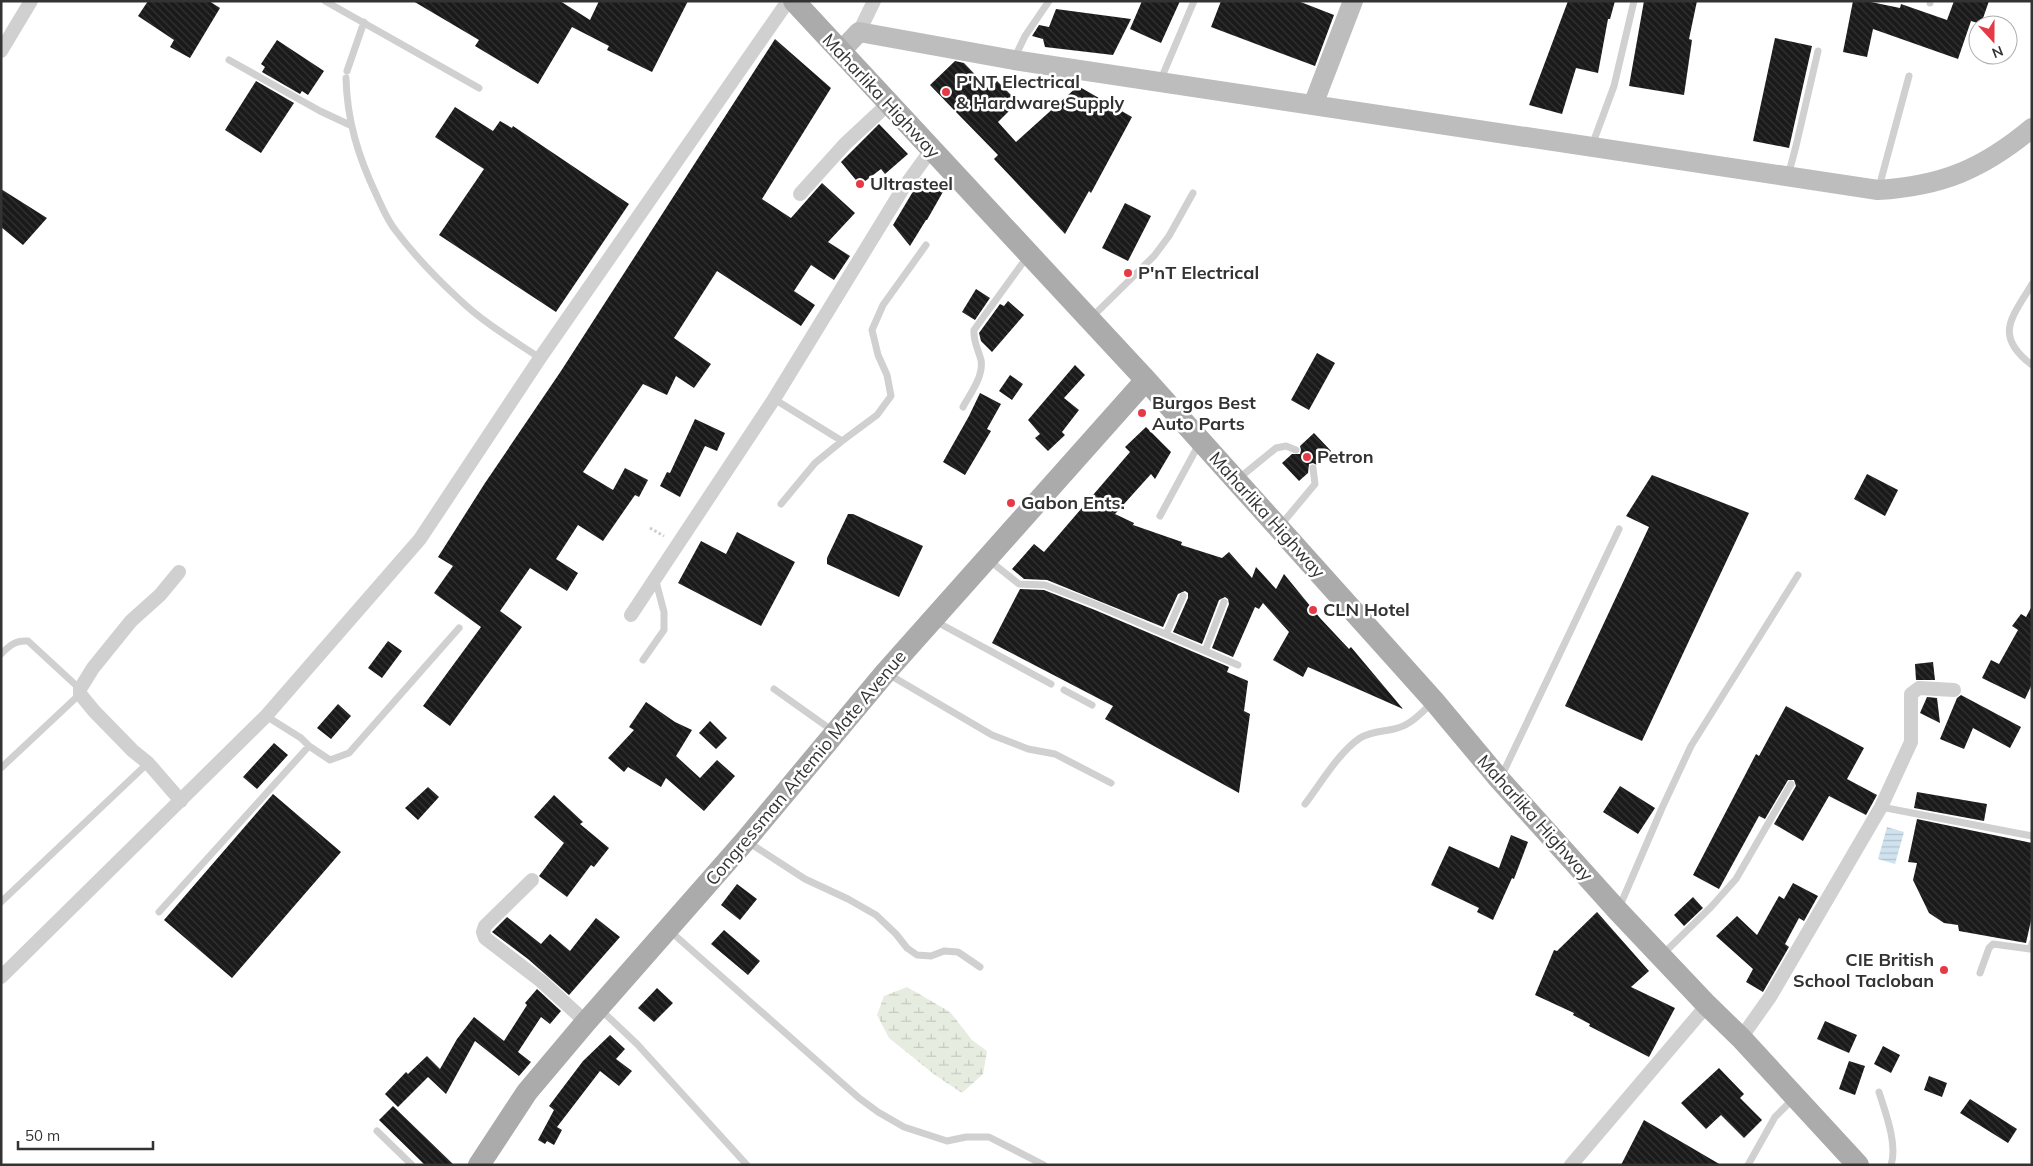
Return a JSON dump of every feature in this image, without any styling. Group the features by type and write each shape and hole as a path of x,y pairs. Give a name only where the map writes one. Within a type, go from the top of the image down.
{"main road":[{"name":"Maharlika Highway","path":"794,1 1146,380 1434,701 1500,780 1618,911 1741,1038 1858,1165"},
{"name":"Congressman Artemio Mate Avenue","path":"479,1165 527,1092 669,930 885,673 1146,380"}],"street":[{"path":"1,52 32,1"},
{"path":"1,977 266,716 420,539 540,358 788,1"},
{"path":"840,52 859,32 874,1"},
{"path":"1313,105 1353,1"},
{"path":"859,32 1014,60 1878,190 1908,188 1946,180 1983,164 2008,148 2032,128"},
{"path":"800,194 845,144 888,104"},
{"path":"631,616 774,398 902,190 932,150"},
{"path":"179,572 160,595 131,621 93,668 80,691 94,711 148,763 181,801"},
{"path":"1741,1038 1770,997 1881,806 1911,742 1911,694 1919,688 1954,690"},
{"path":"532,880 485,926 483,932 485,938 541,982 593,1015"},
{"path":"1577,1163 1707,1005"}],"lane":[{"path":"325,1 479,88"},
{"path":"1014,60 1025,36 1049,1"},
{"path":"1160,82 1194,1"},
{"path":"1580,145 1594,140 1603,119 1614,86 1634,1"},
{"path":"364,22 346,74 350,125 357,150 368,177 395,230 432,273 461,301 540,358"},
{"path":"1788,176 1818,50"},
{"path":"229,60 320,111 350,125"},
{"path":"1878,190 1909,76"},
{"path":"1090,319 1154,256 1169,236 1193,193"},
{"path":"781,504 815,463 877,415 892,396 872,330 883,305 926,245"},
{"path":"963,407 979,377 981,363 973,340 974,330 1029,254"},
{"path":"2032,284 2008,324 2009,336 2018,354 2032,364"},
{"path":"774,398 842,441"},
{"path":"1160,516 1200,441"},
{"path":"1236,481 1276,448 1286,446 1296,450"},
{"path":"1278,528 1315,484 1313,468"},
{"path":"1500,780 1619,529"},
{"path":"987,558 1019,584 1045,585 1238,665"},
{"path":"1618,911 1662,808 1692,746 1798,575"},
{"path":"643,660 664,630 664,612 655,578"},
{"path":"1166,634 1183,596"},
{"path":"1205,651 1224,602"},
{"path":"932,620 1051,684"},
{"path":"266,716 301,738 309,746 330,760 349,753 459,628"},
{"path":"1,654 12,643 20,640 28,641 80,691 1,768"},
{"path":"885,673 992,735 1028,749 1055,754 1111,783"},
{"path":"774,689 836,733"},
{"path":"1064,690 1092,705"},
{"path":"1306,804 1346,750 1359,739 1372,732 1396,729 1411,722 1434,701"},
{"path":"159,912 309,746"},
{"path":"1,902 148,763"},
{"path":"1662,956 1711,907 1736,878 1792,784"},
{"path":"1881,806 2032,836"},
{"path":"745,841 805,879 848,899 876,915 896,934 907,948 917,955 931,956 944,951 958,952 980,968"},
{"path":"669,930 859,1098 878,1112 904,1127 947,1141 966,1137 989,1137 1044,1165"},
{"path":"1980,974 1993,944 2030,949 2032,943"},
{"path":"593,1015 637,1044 747,1165"},
{"path":"1879,1092 1892,1139 1891,1165"},
{"path":"1748,1165 1774,1117 1795,1097"},
{"path":"377,1131 412,1165"}],"green space":[{"path":"907,987 950,1012 972,1040 987,1051 983,1074 962,1093 935,1075 889,1038 877,1015 884,996"}],"water":[{"path":"1887,827 1904,832 1895,864 1878,859"}],"building":[{"path":"148,1 209,1 220,8 190,58 170,47 174,40 138,16"},
{"path":"413,1 560,1 590,20 599,1 688,1 652,72 607,50 609,46 572,27 538,84 475,46 479,40"},
{"path":"1142,1 1180,1 1161,43 1130,29"},
{"path":"1221,1 1298,1 1334,15 1315,66 1211,27"},
{"path":"1568,1 1615,1 1610,19 1608,19 1598,73 1576,68 1562,114 1529,105"},
{"path":"1644,1 1697,1 1689,39 1692,40 1684,95 1629,86"},
{"path":"1853,1 1866,1 1900,8 1901,4 1947,20 1954,1 1989,1 1984,15 1968,15 1968,30 1958,59 1873,29 1867,57 1843,52"},
{"path":"1056,9 1131,19 1113,55 1045,47 1043,39 1032,36 1039,25 1049,27"},
{"path":"1775,38 1812,46 1789,148 1753,141"},
{"path":"775,39 831,88 762,199 791,218 822,183 855,213 828,242 850,256 834,280 811,265 794,291 815,305 801,326 717,271 674,338 711,364 694,388 676,376 667,395 643,384 583,472 613,490 625,468 648,480 639,497 635,495 603,541 578,525 556,559 578,573 567,591 530,568 500,611 522,627 450,726 423,706 481,627 434,593 453,566 438,557 485,483 561,371"},
{"path":"277,40 324,71 308,95 302,91 300,94 262,72 265,67 261,64"},
{"path":"955,61 964,63 990,90 997,81 1018,102 998,122 1016,142 1078,86 1132,117 1091,193 1089,191 1065,234 994,159 998,155 956,112 960,104 954,110 930,85"},
{"path":"256,81 294,103 261,153 225,130"},
{"path":"455,107 493,131 500,121 512,128 513,126 629,204 556,312 439,235 484,169 435,137"},
{"path":"879,124 908,154 885,174 881,169 860,185 841,162"},
{"path":"921,178 944,190 910,246 893,225"},
{"path":"1,189 47,218 23,245 1,227"},
{"path":"1125,203 1151,216 1128,261 1102,248"},
{"path":"976,289 990,298 975,320 962,312"},
{"path":"1008,301 1024,315 992,352 981,341 979,333 1000,304 1004,306"},
{"path":"1317,353 1335,363 1309,410 1291,400"},
{"path":"1075,365 1085,375 1064,398 1079,410 1062,432 1065,435 1048,451 1035,438 1040,434 1028,420"},
{"path":"1010,375 1023,384 1012,400 999,391"},
{"path":"980,393 1001,404 987,429 991,431 965,475 943,462"},
{"path":"695,419 725,433 717,451 705,446 680,497 660,486 667,472 670,473"},
{"path":"1146,427 1171,452 1155,479 1151,474 1115,514 1134,523 1133,525 1182,542 1181,545 1222,558 1229,552 1252,578 1256,567 1276,589 1284,574 1320,618 1349,649 1351,647 1403,709 1308,667 1303,677 1273,660 1289,632 1263,603 1259,609 1255,607 1233,657 1212,648 1229,604 1228,599 1225,597 1219,600 1202,644 1173,632 1188,598 1188,593 1185,591 1178,594 1163,627 1047,580 1024,579 1012,569 1034,544 1044,552 1130,452 1125,447"},
{"name":"Petron","path":"1314,433 1331,451 1317,465 1309,464 1308,473 1299,481 1282,463 1292,454 1300,454 1300,446"},
{"path":"1867,474 1898,490 1885,516 1854,499"},
{"path":"1652,475 1749,513 1642,741 1565,706 1649,527 1626,516"},
{"path":"848,514 853,514 923,546 899,597 827,564 827,558"},
{"path":"737,532 795,562 761,626 678,583 701,541 726,554"},
{"path":"1020,589 1044,590 1095,610 1229,667 1227,672 1248,681 1244,711 1250,714 1239,793 1105,719 1113,706 992,643"},
{"path":"2032,606 2032,684 2025,699 1982,678 1991,660 1999,664 2018,630 2012,626 2021,614 2026,617"},
{"path":"388,641 402,651 382,678 368,668"},
{"path":"1933,662 1935,680 1916,680 1915,664"},
{"path":"1961,695 2021,727 2010,748 1973,728 1964,749 1940,739 1957,698"},
{"path":"1927,697 1937,698 1940,723 1920,713"},
{"path":"646,702 675,722 692,730 676,756 700,778 717,760 735,776 704,811 666,778 661,787 628,767 624,772 608,758 634,730 629,727"},
{"path":"338,704 351,716 331,739 317,728"},
{"path":"1786,706 1864,748 1847,779 1877,795 1866,815 1829,796 1803,841 1774,824 1796,786 1794,780 1788,780 1765,819 1759,816 1719,889 1693,875 1756,754 1759,756"},
{"path":"710,721 727,738 716,749 699,733"},
{"path":"274,743 288,755 257,789 243,777"},
{"path":"1620,786 1655,808 1638,834 1603,812"},
{"path":"428,787 439,797 418,820 405,808"},
{"path":"1917,792 1987,804 1984,821 1914,808"},
{"path":"273,794 341,852 232,978 164,920"},
{"path":"554,795 583,822 580,824 609,848 594,867 591,865 567,897 539,876 564,843 534,817"},
{"path":"1917,819 2032,843 2032,916 2026,943 1959,931 1958,925 1944,923 1929,913 1913,880 1917,863 1908,862"},
{"path":"1511,835 1528,842 1514,879 1512,878 1493,920 1477,912 1479,908 1431,885 1449,846 1499,868"},
{"path":"1793,883 1818,896 1804,921 1799,918 1785,944 1789,947 1763,992 1746,982 1753,969 1716,936 1737,916 1757,935 1779,896 1784,899"},
{"path":"737,884 757,899 740,920 721,905"},
{"path":"1693,897 1703,908 1684,926 1674,915"},
{"path":"1597,912 1649,971 1631,987 1675,1008 1649,1057 1589,1026 1590,1024 1573,1015 1574,1013 1535,995 1554,950 1557,951"},
{"path":"507,917 541,944 550,934 570,951 596,918 620,937 569,995 528,959 492,932"},
{"path":"724,930 760,961 748,975 711,944"},
{"path":"657,988 673,1003 654,1022 638,1008"},
{"path":"537,989 561,1011 550,1024 541,1017 518,1052 531,1062 519,1076 475,1041 446,1094 428,1077 398,1107 385,1094 406,1072 408,1074 427,1056 440,1069 457,1039 474,1017 504,1041 527,1005 525,1003"},
{"path":"1825,1021 1857,1035 1849,1053 1817,1039"},
{"path":"610,1035 625,1049 616,1059 632,1071 619,1086 600,1071 557,1127 562,1130 554,1145 547,1141 545,1144 538,1140 554,1110 549,1106 583,1061"},
{"path":"1883,1046 1900,1055 1891,1073 1874,1064"},
{"path":"1849,1061 1865,1066 1855,1095 1839,1089"},
{"path":"1719,1068 1744,1094 1740,1098 1762,1120 1744,1138 1721,1115 1706,1129 1681,1103"},
{"path":"1929,1076 1947,1083 1942,1097 1924,1090"},
{"path":"1970,1099 2017,1129 2008,1143 1960,1113"},
{"path":"393,1106 454,1165 425,1165 379,1120"},
{"path":"1644,1120 1680,1141 1721,1165 1621,1165"}],"place":[{"name":"P'NT Electrical & Hardware Supply","path":"946,92"},
{"name":"Ultrasteel","path":"860,184"},
{"name":"P'nT Electrical","path":"1128,273"},
{"name":"Burgos Best Auto Parts","path":"1142,413"},
{"name":"Petron","path":"1307,457"},
{"name":"Gabon Ents.","path":"1011,503"},
{"name":"CLN Hotel","path":"1313,610"},
{"name":"CIE British School Tacloban","path":"1944,970"}]}
